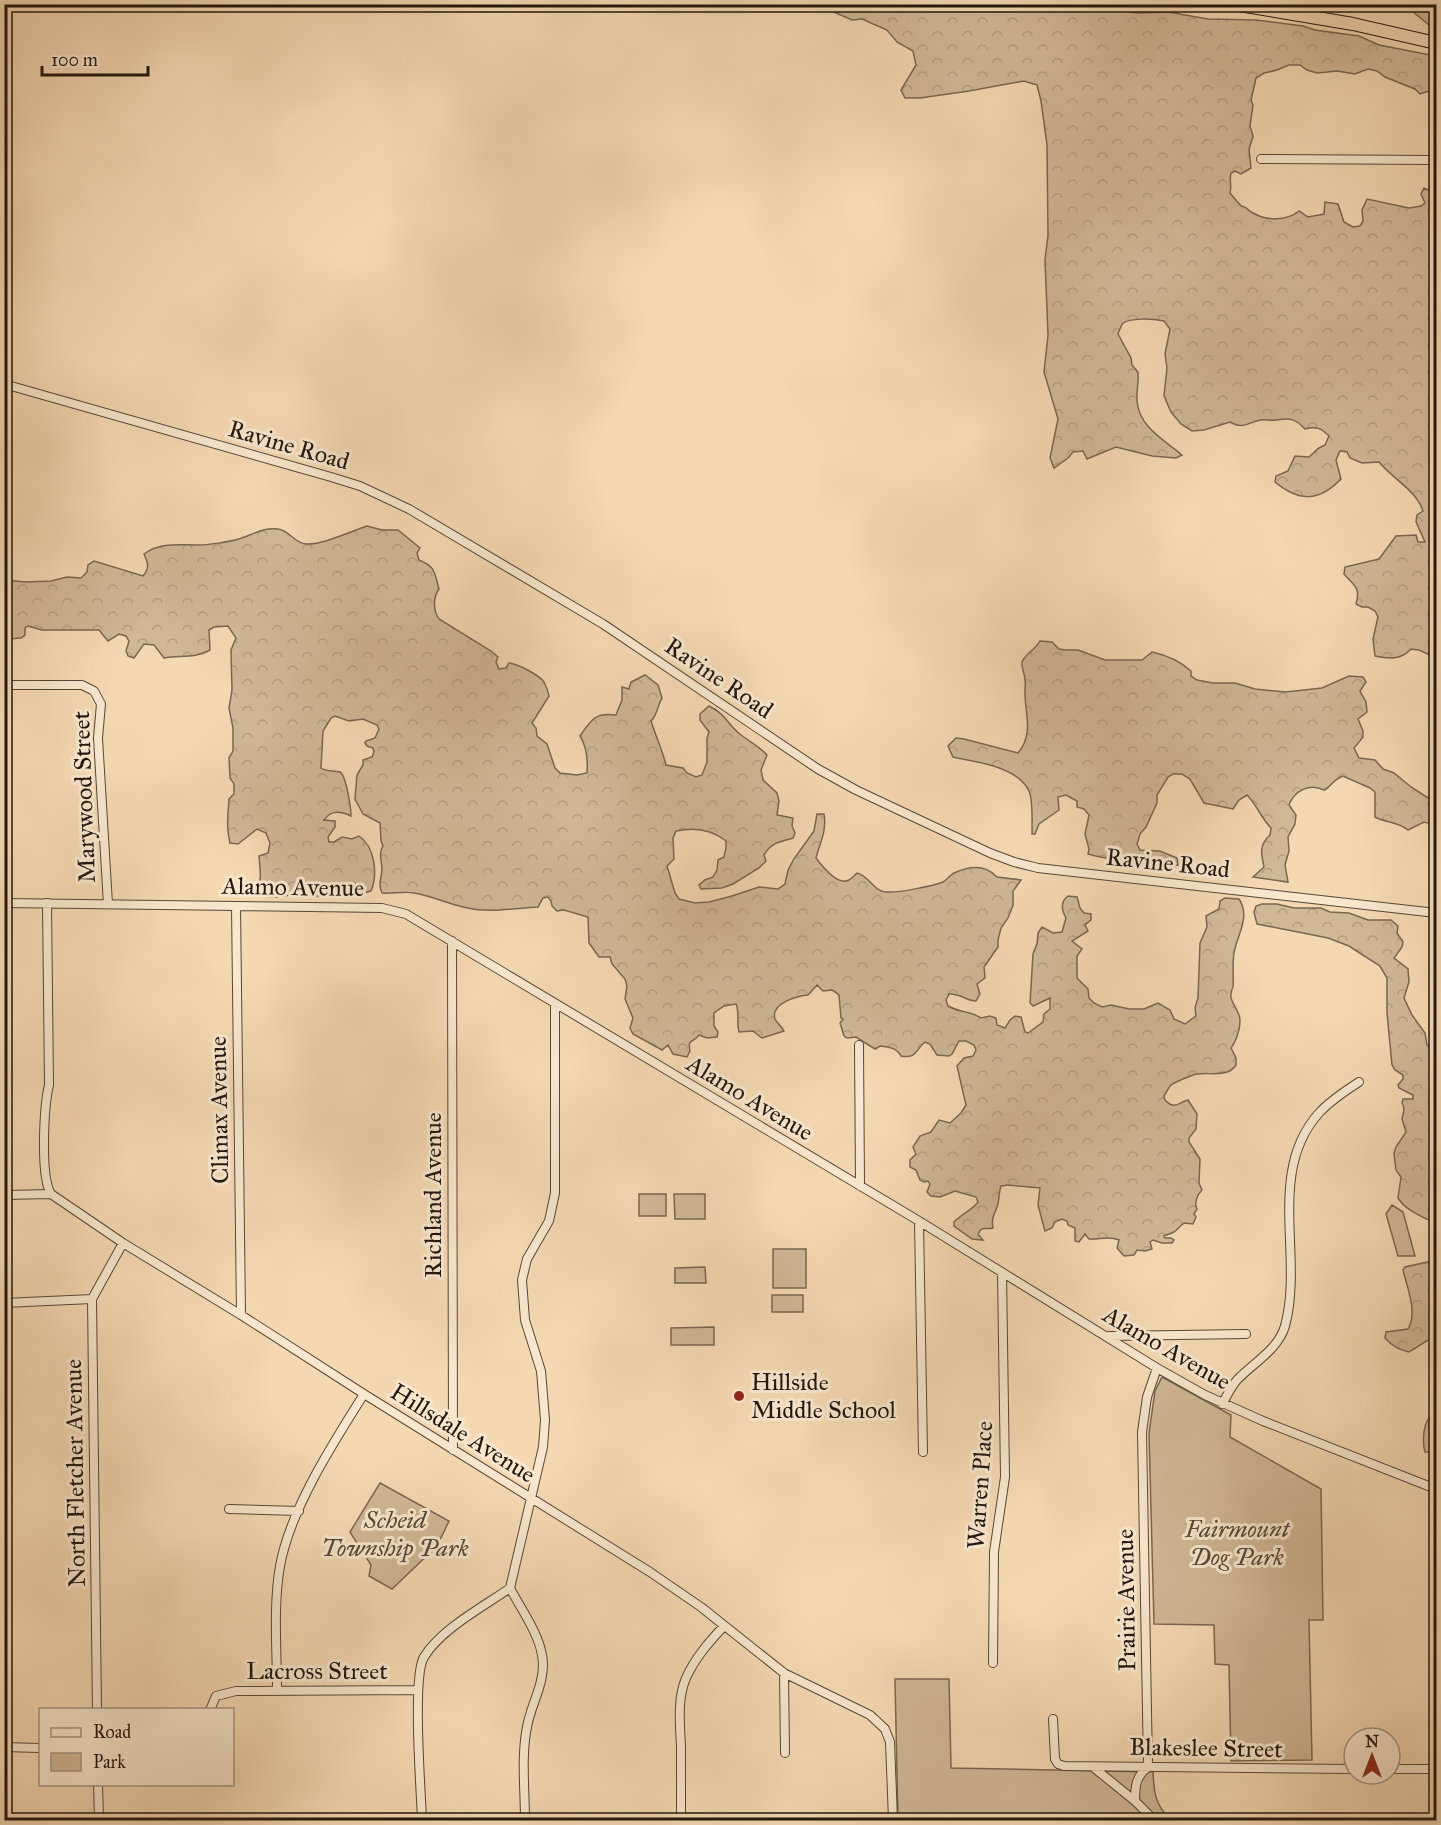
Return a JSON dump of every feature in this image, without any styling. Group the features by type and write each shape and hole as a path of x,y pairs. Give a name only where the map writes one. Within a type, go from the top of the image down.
{"highway":[{"path":"1233,4 1342,22 1437,43"}],"street":[{"path":"1261,159 1437,160"},
{"name":"Ravine Road","path":"4,384 331,477 360,486 409,509 603,624 818,769 856,790 1003,858 1044,869 1437,913"},
{"name":"Marywood Street","path":"4,685 82,685 94,691 101,704 98,738 108,904"},
{"path":"4,831 7,839 4,890"},
{"name":"Alamo Avenue","path":"4,903 395,910 406,914 919,1221 1157,1368 1222,1404 1437,1489"},
{"path":"4,1195 51,1194 45,1176 45,1102 49,1085 46,903"},
{"name":"Climax Avenue","path":"236,906 240,1315"},
{"name":"Richland Avenue","path":"452,941 453,1450"},
{"path":"525,1821 526,1729 543,1671 538,1641 510,1588 543,1447 545,1402 541,1371 523,1310 522,1280 527,1259 549,1221 555,1193 555,1004"},
{"path":"859,1045 860,1186"},
{"path":"1222,1404 1236,1382 1270,1350 1284,1328 1290,1299 1290,1205 1296,1154 1314,1120 1341,1094 1359,1082"},
{"name":"Hillsdale Avenue","path":"51,1194 123,1243 650,1572 784,1673 870,1715 888,1734 891,1753 893,1821"},
{"path":"919,1221 923,1452"},
{"name":"North Fletcher Avenue","path":"97,1708 92,1299 123,1243"},
{"name":"Warren Place","path":"993,1663 994,1552 1005,1477 1002,1273"},
{"path":"4,1303 92,1299"},
{"path":"1107,1336 1246,1335"},
{"name":"Prairie Avenue","path":"1135,1801 1136,1783 1141,1773 1148,1767 1142,1432 1147,1397 1157,1368"},
{"path":"277,1690 276,1598 283,1552 317,1473 364,1394"},
{"path":"229,1509 299,1511"},
{"path":"422,1821 418,1690 423,1658 456,1626 510,1588"},
{"path":"681,1821 680,1711 682,1692 696,1660 724,1626"},
{"path":"784,1673 785,1753"},
{"name":"Lacross Street","path":"211,1708 216,1696 229,1692 418,1690"},
{"name":"Blakeslee Street","path":"1053,1719 1055,1759 1058,1764 1067,1766 1342,1769"},
{"path":"4,1747 39,1748"},
{"path":"1093,1767 1135,1801 1154,1821"},
{"path":"1402,1768 1437,1769"},
{"path":"98,1786 99,1821"}],"green space":[{"path":"818,5 1050,5 1065,10 1168,12 1208,19 1256,20 1303,26 1315,30 1359,36 1379,45 1436,56 1436,89 1420,94 1415,89 1368,69 1355,74 1337,71 1317,73 1300,65 1289,65 1264,73 1256,78 1251,100 1253,105 1250,126 1253,136 1249,149 1251,168 1241,174 1235,171 1231,173 1230,178 1230,193 1241,206 1258,216 1270,219 1283,218 1299,211 1308,217 1324,214 1325,202 1338,204 1344,222 1353,227 1360,226 1363,221 1362,210 1367,199 1409,208 1425,203 1421,194 1424,188 1436,194 1436,649 1432,656 1411,649 1394,658 1375,656 1373,639 1378,617 1375,611 1356,604 1357,590 1344,574 1345,567 1379,559 1396,536 1416,535 1418,542 1425,542 1416,522 1417,515 1423,511 1415,497 1379,462 1362,463 1350,458 1347,452 1340,451 1336,460 1341,479 1333,487 1309,497 1284,489 1275,482 1276,476 1288,471 1295,456 1309,457 1325,445 1329,436 1318,428 1305,429 1292,420 1285,419 1263,420 1243,425 1230,422 1192,431 1181,424 1171,412 1164,396 1167,368 1165,354 1170,329 1164,321 1130,320 1122,324 1118,334 1131,358 1132,365 1138,372 1137,401 1142,418 1147,426 1182,455 1176,458 1152,456 1116,447 1087,459 1083,451 1073,452 1054,468 1050,458 1058,419 1044,372 1048,335 1045,260 1048,235 1047,145 1037,85 1024,81 920,98 905,98 901,90 916,65 913,51 897,42 887,30 862,19 852,20"},
{"path":"1413,5 1436,6 1436,31 1411,10"},
{"path":"367,526 382,530 398,530 420,548 417,553 419,560 434,571 439,589 435,608 439,619 491,651 498,657 496,662 499,669 506,668 509,663 513,664 533,673 544,682 549,696 532,723 536,728 537,736 547,744 555,768 560,773 577,775 587,773 586,754 580,736 594,718 609,714 616,715 622,700 622,687 629,689 631,682 645,675 658,685 662,698 651,721 666,765 683,768 687,773 696,777 702,775 707,762 709,732 700,720 700,714 709,706 719,712 737,731 767,755 761,770 763,780 777,793 779,801 777,815 793,818 792,826 795,833 793,838 770,847 764,855 766,861 759,868 733,884 722,888 701,889 699,885 713,877 717,870 718,860 724,857 726,841 702,830 676,831 673,838 674,859 667,866 679,899 695,903 709,902 759,887 778,889 785,884 788,870 794,859 814,831 817,814 824,814 825,826 816,858 835,878 840,880 849,880 857,873 882,891 899,891 938,884 960,871 982,868 997,877 1021,880 1013,891 1013,905 1001,928 998,947 984,967 985,978 977,984 980,994 976,1001 953,994 949,994 946,1000 948,1006 957,1010 981,1018 990,1016 996,1018 997,1025 1005,1028 1015,1016 1021,1017 1025,1032 1028,1033 1043,1022 1044,1014 1050,1009 1050,998 1033,1006 1030,1003 1033,954 1038,933 1042,927 1053,933 1062,932 1066,918 1063,904 1068,896 1077,897 1084,913 1091,914 1091,920 1085,925 1088,931 1072,941 1082,949 1077,956 1077,978 1088,989 1089,998 1102,1007 1111,1005 1129,1009 1144,1009 1158,1003 1170,1010 1174,1019 1185,1024 1196,1016 1200,943 1207,927 1206,916 1219,909 1220,901 1225,898 1239,899 1244,912 1234,953 1231,991 1232,1001 1240,1019 1238,1032 1231,1048 1236,1058 1236,1065 1228,1072 1197,1074 1184,1079 1171,1085 1164,1096 1171,1105 1188,1100 1197,1114 1196,1129 1189,1138 1189,1142 1200,1159 1199,1183 1202,1190 1196,1199 1197,1209 1193,1224 1184,1223 1174,1232 1164,1236 1174,1240 1172,1243 1153,1240 1150,1242 1152,1249 1137,1250 1134,1255 1124,1256 1117,1248 1119,1240 1089,1239 1085,1234 1079,1242 1075,1241 1075,1228 1062,1219 1045,1231 1038,1205 1040,1188 1008,1185 1001,1186 993,1228 980,1231 978,1234 983,1240 972,1239 954,1226 954,1222 978,1202 976,1197 955,1191 940,1197 931,1196 927,1192 930,1184 928,1181 920,1180 916,1170 910,1167 910,1160 916,1154 913,1147 920,1136 931,1132 939,1120 950,1123 966,1105 957,1066 964,1058 973,1056 976,1050 974,1045 966,1041 959,1041 949,1056 937,1055 930,1044 925,1042 915,1053 906,1057 887,1047 880,1046 875,1049 856,1037 844,1036 840,1023 843,1019 841,1018 839,995 832,990 823,991 817,985 808,995 786,1001 777,1009 775,1019 784,1031 762,1038 753,1031 739,1032 736,1004 724,1006 714,1013 717,1037 707,1038 699,1035 690,1042 687,1057 673,1054 668,1045 662,1050 633,1034 630,1028 633,1018 625,999 627,986 625,979 612,964 610,957 599,957 589,943 588,917 564,910 557,911 548,897 543,898 538,907 485,910 461,907 414,893 382,893 380,854 383,846 380,823 363,814 355,799 357,775 363,765 363,760 372,757 374,752 373,748 365,743 375,738 379,729 377,725 363,719 349,721 335,716 331,718 323,731 321,768 342,774 351,812 351,816 339,812 333,813 324,820 335,821 335,827 328,837 329,842 342,837 352,839 359,836 364,841 374,861 371,891 352,896 314,896 303,893 277,897 260,896 255,892 260,879 259,856 268,853 270,843 266,833 257,829 238,844 230,843 228,832 229,799 234,794 229,758 233,751 233,728 229,708 232,690 231,650 236,638 228,626 214,627 209,630 210,650 193,656 164,658 154,645 144,644 134,658 128,656 126,651 129,641 126,636 119,634 108,641 99,630 42,630 28,626 25,628 25,635 21,638 7,639 5,642 5,580 26,582 51,581 67,577 81,578 87,572 88,565 94,561 143,576 148,565 144,554 163,546 224,542 262,530 273,529 282,530 302,543 313,544"},
{"path":"1040,641 1052,642 1059,649 1078,650 1105,660 1142,660 1152,652 1183,665 1197,680 1235,683 1255,689 1286,692 1322,688 1349,676 1363,677 1366,682 1360,691 1366,702 1367,712 1358,719 1363,737 1354,748 1359,758 1375,760 1383,769 1394,773 1436,803 1436,825 1424,822 1408,830 1375,817 1375,792 1343,776 1324,790 1308,788 1298,792 1291,800 1289,805 1296,815 1295,824 1288,837 1289,851 1285,865 1288,882 1253,877 1264,867 1262,850 1271,828 1247,795 1239,800 1233,809 1204,803 1190,779 1182,774 1173,774 1168,777 1157,795 1157,803 1137,844 1140,850 1160,851 1177,858 1178,865 1134,862 1088,854 1085,834 1089,815 1084,809 1077,807 1077,801 1066,795 1058,797 1059,810 1039,824 1035,834 1032,834 1031,799 1023,783 1015,776 995,766 953,757 948,746 956,738 1018,753 1026,738 1027,730 1022,662"},
{"path":"1277,904 1294,908 1321,908 1330,912 1349,913 1368,920 1391,920 1398,926 1397,933 1403,942 1394,958 1408,969 1409,982 1404,998 1412,1015 1425,1033 1427,1045 1436,1049 1436,1224 1410,1210 1398,1198 1401,1177 1396,1170 1394,1153 1406,1132 1402,1119 1403,1099 1413,1099 1413,1095 1399,1088 1398,1085 1403,1075 1392,1065 1387,1013 1387,978 1380,966 1349,946 1328,938 1257,924 1254,912 1256,906"},
{"path":"639,1194 666,1194 666,1216 639,1216"},
{"path":"674,1194 705,1194 705,1219 675,1219"},
{"path":"1392,1205 1403,1212 1415,1256 1398,1256 1386,1214"},
{"path":"1436,1246 1436,1328 1432,1330 1430,1339 1409,1352 1390,1343 1385,1338 1386,1332 1408,1329 1411,1323 1412,1308 1403,1270 1405,1267 1432,1261"},
{"path":"773,1249 806,1249 806,1288 773,1288"},
{"path":"705,1267 706,1283 675,1283 675,1268"},
{"path":"772,1295 803,1295 803,1312 772,1312"},
{"path":"714,1327 714,1345 671,1345 671,1328"},
{"name":"Fairmount Dog Park","path":"1162,1377 1231,1415 1230,1437 1321,1489 1323,1620 1309,1620 1312,1760 1231,1761 1229,1665 1215,1664 1214,1625 1154,1624 1149,1433 1155,1391"},
{"path":"1432,1415 1436,1415 1436,1439 1431,1452 1425,1452 1424,1432"},
{"name":"Scheid Township Park","path":"380,1483 449,1521 437,1546 392,1589 369,1576 371,1565 350,1532"},
{"path":"895,1679 949,1679 951,1768 1153,1772 1156,1798 1170,1820 898,1820"}],"place":[{"name":"Hillside Middle School","path":"739,1396"}]}
